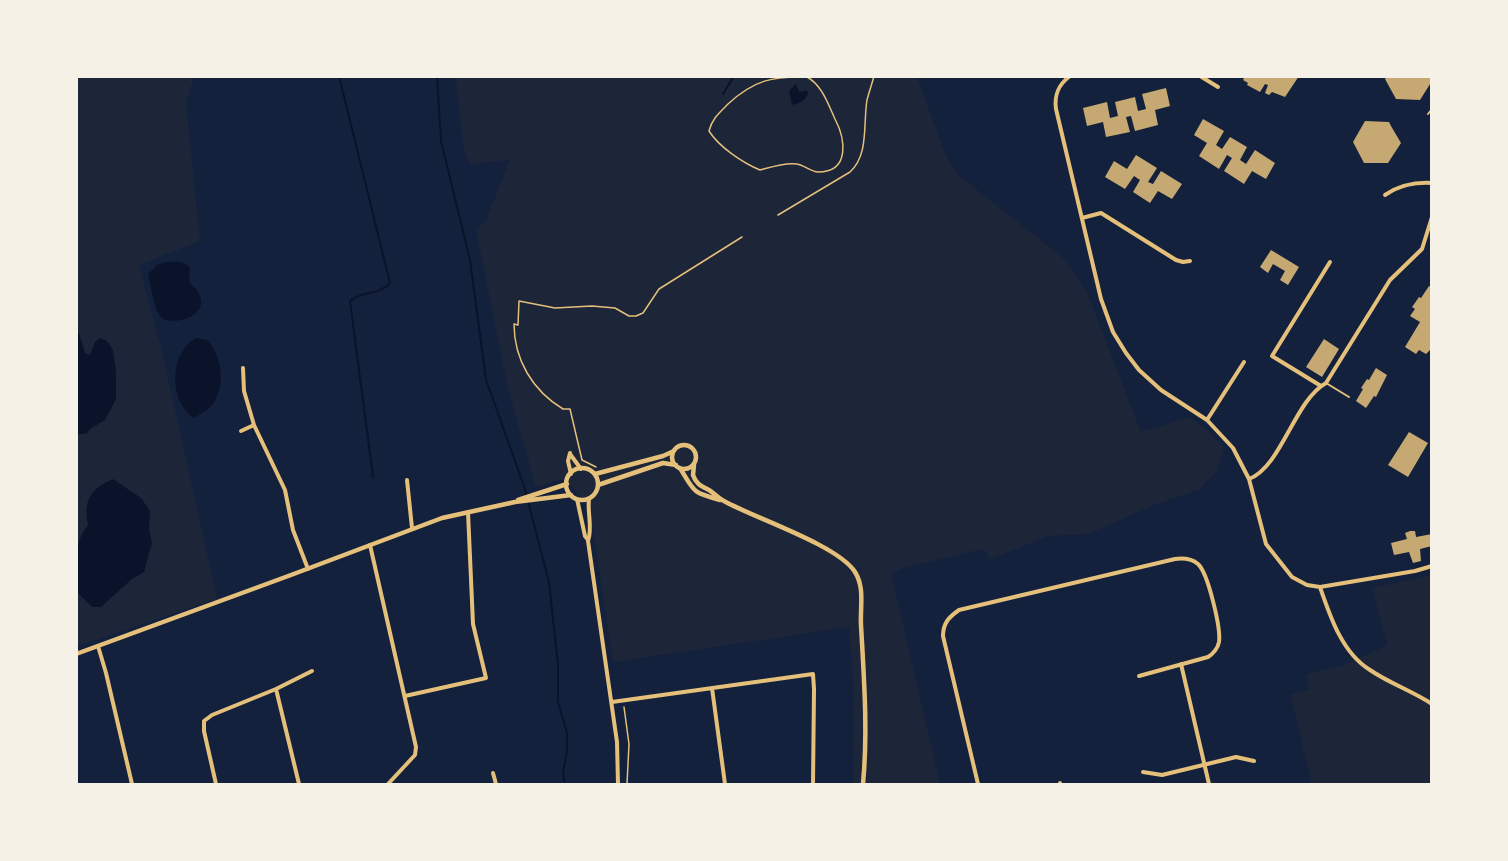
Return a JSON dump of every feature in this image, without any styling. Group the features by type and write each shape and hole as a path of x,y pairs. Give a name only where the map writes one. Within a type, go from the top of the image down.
{"street":[{"path":"1070,76 1062,84 1056,96 1056,109 1103,306 1121,347 1139,370 1155,386 1207,420 1233,448 1249,479 1266,544 1292,577 1307,585 1320,587 1415,571 1431,566"},
{"path":"1200,76 1218,87"},
{"path":"1385,195 1406,184 1431,183"},
{"path":"1082,218 1101,213 1176,260 1190,261"},
{"path":"1249,479 1263,471 1313,394 1326,383 1390,280 1422,249 1431,217"},
{"path":"1321,386 1272,356 1330,262"},
{"path":"1207,420 1244,362"},
{"path":"243,368 244,391 254,425 285,490 293,530 308,569"},
{"path":"241,431 254,425"},
{"path":"595,474 663,456 681,446 690,446 696,456 693,475 696,483 723,500 831,551 848,563 857,576 861,592 866,700 863,784"},
{"path":"674,451 672,457 687,483 695,491 723,500"},
{"path":"571,474 581,469 595,474 598,484 596,493 589,499 577,499 571,495 567,484 571,474 568,461 570,453 581,469"},
{"path":"598,484 663,463 688,469 694,465"},
{"path":"407,480 412,528"},
{"path":"538,497 567,484"},
{"path":"76,654 442,518 538,497 571,495"},
{"path":"577,499 588,541 612,702 617,742 618,784"},
{"path":"588,541 590,536 589,499"},
{"path":"405,696 486,678 472,613 468,511"},
{"path":"370,545 416,747 415,755 388,784"},
{"path":"978,784 943,636 947,619 959,610 1175,559 1189,559 1205,573 1218,627 1219,642 1208,657 1139,676"},
{"path":"1320,587 1327,609 1349,651 1368,669 1431,704"},
{"path":"98,646 132,784"},
{"path":"1181,664 1209,784"},
{"path":"216,784 204,731 204,721 213,715 276,689 312,670"},
{"path":"612,702 813,674 813,784"},
{"path":"712,688 726,784"},
{"path":"276,689 299,784"},
{"path":"1143,772 1162,774 1236,757 1254,761"},
{"path":"493,773 496,784"}],"lane":[{"path":"1428,114 1431,109"},
{"path":"1326,383 1349,397"}],"path":[{"path":"778,215 858,165 862,154 867,99 874,76"},
{"path":"807,77 815,82 834,118 843,139 844,154 838,164 830,170 816,172 796,163 760,170 754,167 724,148 709,131 712,120 734,99 747,88 760,82 776,78 807,77"},
{"path":"600,468 582,460 570,409 563,409 550,400 526,373 515,338 514,324 518,325 519,301 555,308 592,306 615,308 629,316 636,316 643,313 659,288 742,237"},
{"path":"624,707 629,744 627,784"}],"shaded area":[{"path":"76,77 194,77 186,102 200,241 139,265 164,360 217,599 77,646"},
{"path":"448,77 917,77 944,151 957,174 1062,257 1086,290 1141,432 1191,417 1224,446 1217,471 1200,489 1154,505 1088,534 1049,536 991,559 983,549 903,568 891,573 940,784 853,784 854,690 849,627 613,662 590,511 565,478 536,487 508,388 476,230 486,220 510,160 471,164 464,151 456,79"},
{"path":"796,84 799,92 807,90 808,93 804,100 792,105 789,91"},
{"path":"165,262 182,263 190,268 189,282 198,292 201,301 200,308 188,318 172,321 160,316 157,312 148,274 157,265"},
{"path":"76,333 79,333 85,353 90,355 95,342 100,338 107,341 113,350 116,372 116,399 105,420 87,433 77,435"},
{"path":"196,338 208,340 213,347 221,371 221,379 213,404 194,418 180,400 175,377 181,354"},
{"path":"113,479 141,498 150,511 149,529 152,543 144,572 132,579 101,607 92,607 78,593 75,567 77,549 88,525 87,509 90,497 99,487"},
{"path":"1431,575 1431,784 1312,784 1290,694 1309,689 1307,674 1344,665 1388,645 1372,588"}],"building":[{"path":"1245,76 1299,76 1285,97 1272,92 1269,95 1265,93 1268,85 1265,84 1260,92 1247,85 1248,83 1243,80"},
{"path":"1387,76 1431,76 1432,81 1420,100 1396,99 1385,79"},
{"path":"1166,88 1170,106 1155,110 1158,125 1135,131 1131,116 1126,117 1130,132 1106,137 1103,122 1087,126 1083,108 1107,102 1110,118 1118,116 1115,102 1135,97 1138,111 1146,109 1142,94"},
{"path":"1203,119 1224,131 1216,145 1222,149 1230,137 1247,147 1240,160 1246,164 1255,150 1275,163 1266,179 1252,171 1244,184 1224,171 1232,158 1227,155 1219,169 1199,156 1207,143 1194,135"},
{"path":"1365,121 1389,122 1401,143 1388,163 1364,163 1353,142"},
{"path":"1136,155 1157,168 1148,182 1153,184 1161,171 1182,184 1172,199 1158,191 1150,203 1133,192 1140,180 1134,176 1125,189 1105,177 1114,161 1127,169"},
{"path":"1271,250 1299,267 1288,285 1280,280 1285,271 1273,264 1268,273 1260,267"},
{"path":"1429,286 1432,288 1432,348 1426,354 1419,350 1416,354 1405,347 1420,322 1410,316 1415,309 1412,307"},
{"path":"1324,339 1339,349 1322,377 1306,367"},
{"path":"1376,368 1387,375 1376,397 1374,396 1366,408 1356,401 1363,389 1361,388"},
{"path":"1409,432 1428,443 1408,477 1388,465"},
{"path":"1415,531 1416,537 1432,534 1432,546 1420,549 1421,561 1413,563 1409,552 1394,555 1391,543 1407,539 1405,533"}],"waterway":[{"path":"339,76 390,283 381,290 360,295 350,301 373,477"},
{"path":"437,76 441,141 470,260 486,380 524,486 549,582 558,665 558,702 567,733 563,773 565,784"},
{"path":"723,94 734,76"}]}
